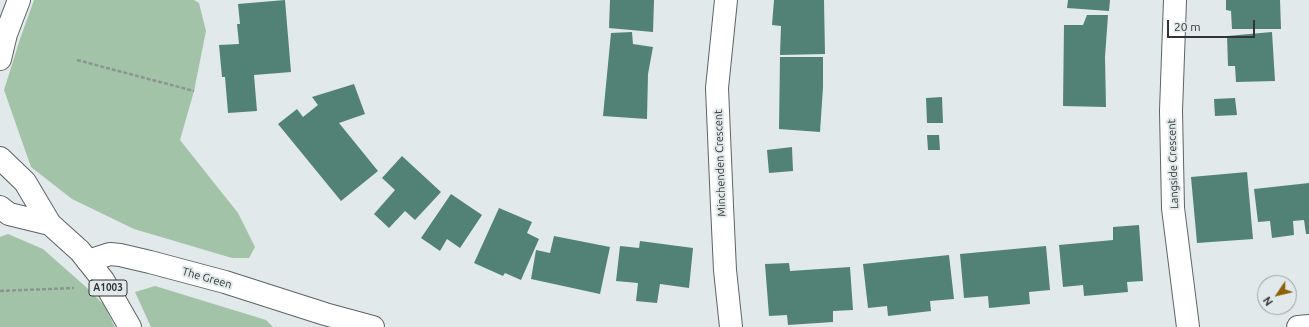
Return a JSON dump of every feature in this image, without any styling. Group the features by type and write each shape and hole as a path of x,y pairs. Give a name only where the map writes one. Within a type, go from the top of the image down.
{"street":[{"path":"0,59 6,34 19,0"},
{"name":"Minchenden Crescent","path":"726,0 717,88 725,270 731,327"},
{"name":"Langside Crescent","path":"1175,0 1171,111 1173,208 1188,327"},
{"path":"0,158 25,182 50,224"},
{"name":"A1003","path":"0,207 9,214 50,224 80,251 103,280 130,327"},
{"name":"The Green","path":"88,261 110,254 120,255 225,282 322,321 372,327"},
{"path":"1298,327 1309,326"}],"path":[{"path":"77,60 194,92"},
{"path":"0,291 86,287 103,280"}],"green space":[{"path":"34,0 194,0 199,3 206,31 194,91 180,140 238,213 255,247 249,258 232,258 134,229 72,199 31,167 4,90"},
{"path":"8,234 43,249 104,305 115,327 0,327 0,237"},
{"path":"155,286 266,320 273,327 151,327 135,292"}],"building":[{"path":"285,0 291,72 254,75 257,111 228,113 225,77 222,77 219,45 239,44 237,24 240,24 238,4"},
{"path":"610,0 654,0 653,32 609,28"},
{"path":"774,0 824,0 825,54 780,55 781,26 772,25"},
{"path":"1068,0 1110,0 1109,11 1067,8"},
{"path":"1226,0 1280,0 1281,29 1232,29 1231,11 1226,10"},
{"path":"1087,15 1108,15 1105,57 1106,107 1063,106 1064,25 1083,25"},
{"path":"632,32 633,44 653,47 648,74 647,119 603,116 611,33"},
{"path":"1272,32 1275,81 1236,82 1235,66 1228,66 1227,36"},
{"path":"780,57 823,57 820,132 779,129"},
{"path":"354,84 365,114 339,123 378,171 341,201 278,124 297,109 303,117 318,105 312,97"},
{"path":"942,97 943,123 927,123 926,98"},
{"path":"1235,98 1237,115 1215,116 1214,99"},
{"path":"927,135 939,135 940,150 928,150"},
{"path":"792,147 793,171 769,173 767,150"},
{"path":"402,156 441,192 415,220 405,211 389,228 374,214 395,190 382,178"},
{"path":"1247,172 1253,239 1197,243 1191,177"},
{"path":"1309,183 1309,234 1306,234 1304,220 1293,221 1294,235 1272,238 1270,221 1258,222 1254,189"},
{"path":"451,194 482,215 460,248 447,239 440,251 421,238"},
{"path":"499,208 532,222 527,233 539,239 521,280 505,273 503,276 474,263"},
{"path":"1139,225 1143,281 1127,282 1128,292 1084,296 1083,285 1063,287 1059,245 1113,240 1113,227"},
{"path":"554,236 610,247 600,294 531,279 536,250 550,253"},
{"path":"640,241 693,248 689,288 660,284 657,303 636,301 638,283 616,281 620,246 639,248"},
{"path":"1046,246 1050,290 1029,292 1030,304 989,308 988,296 964,298 960,254"},
{"path":"949,255 954,299 930,301 931,311 888,316 887,306 868,308 863,264"},
{"path":"789,263 790,271 850,267 853,310 833,311 833,322 788,325 787,315 769,316 765,264"}]}
